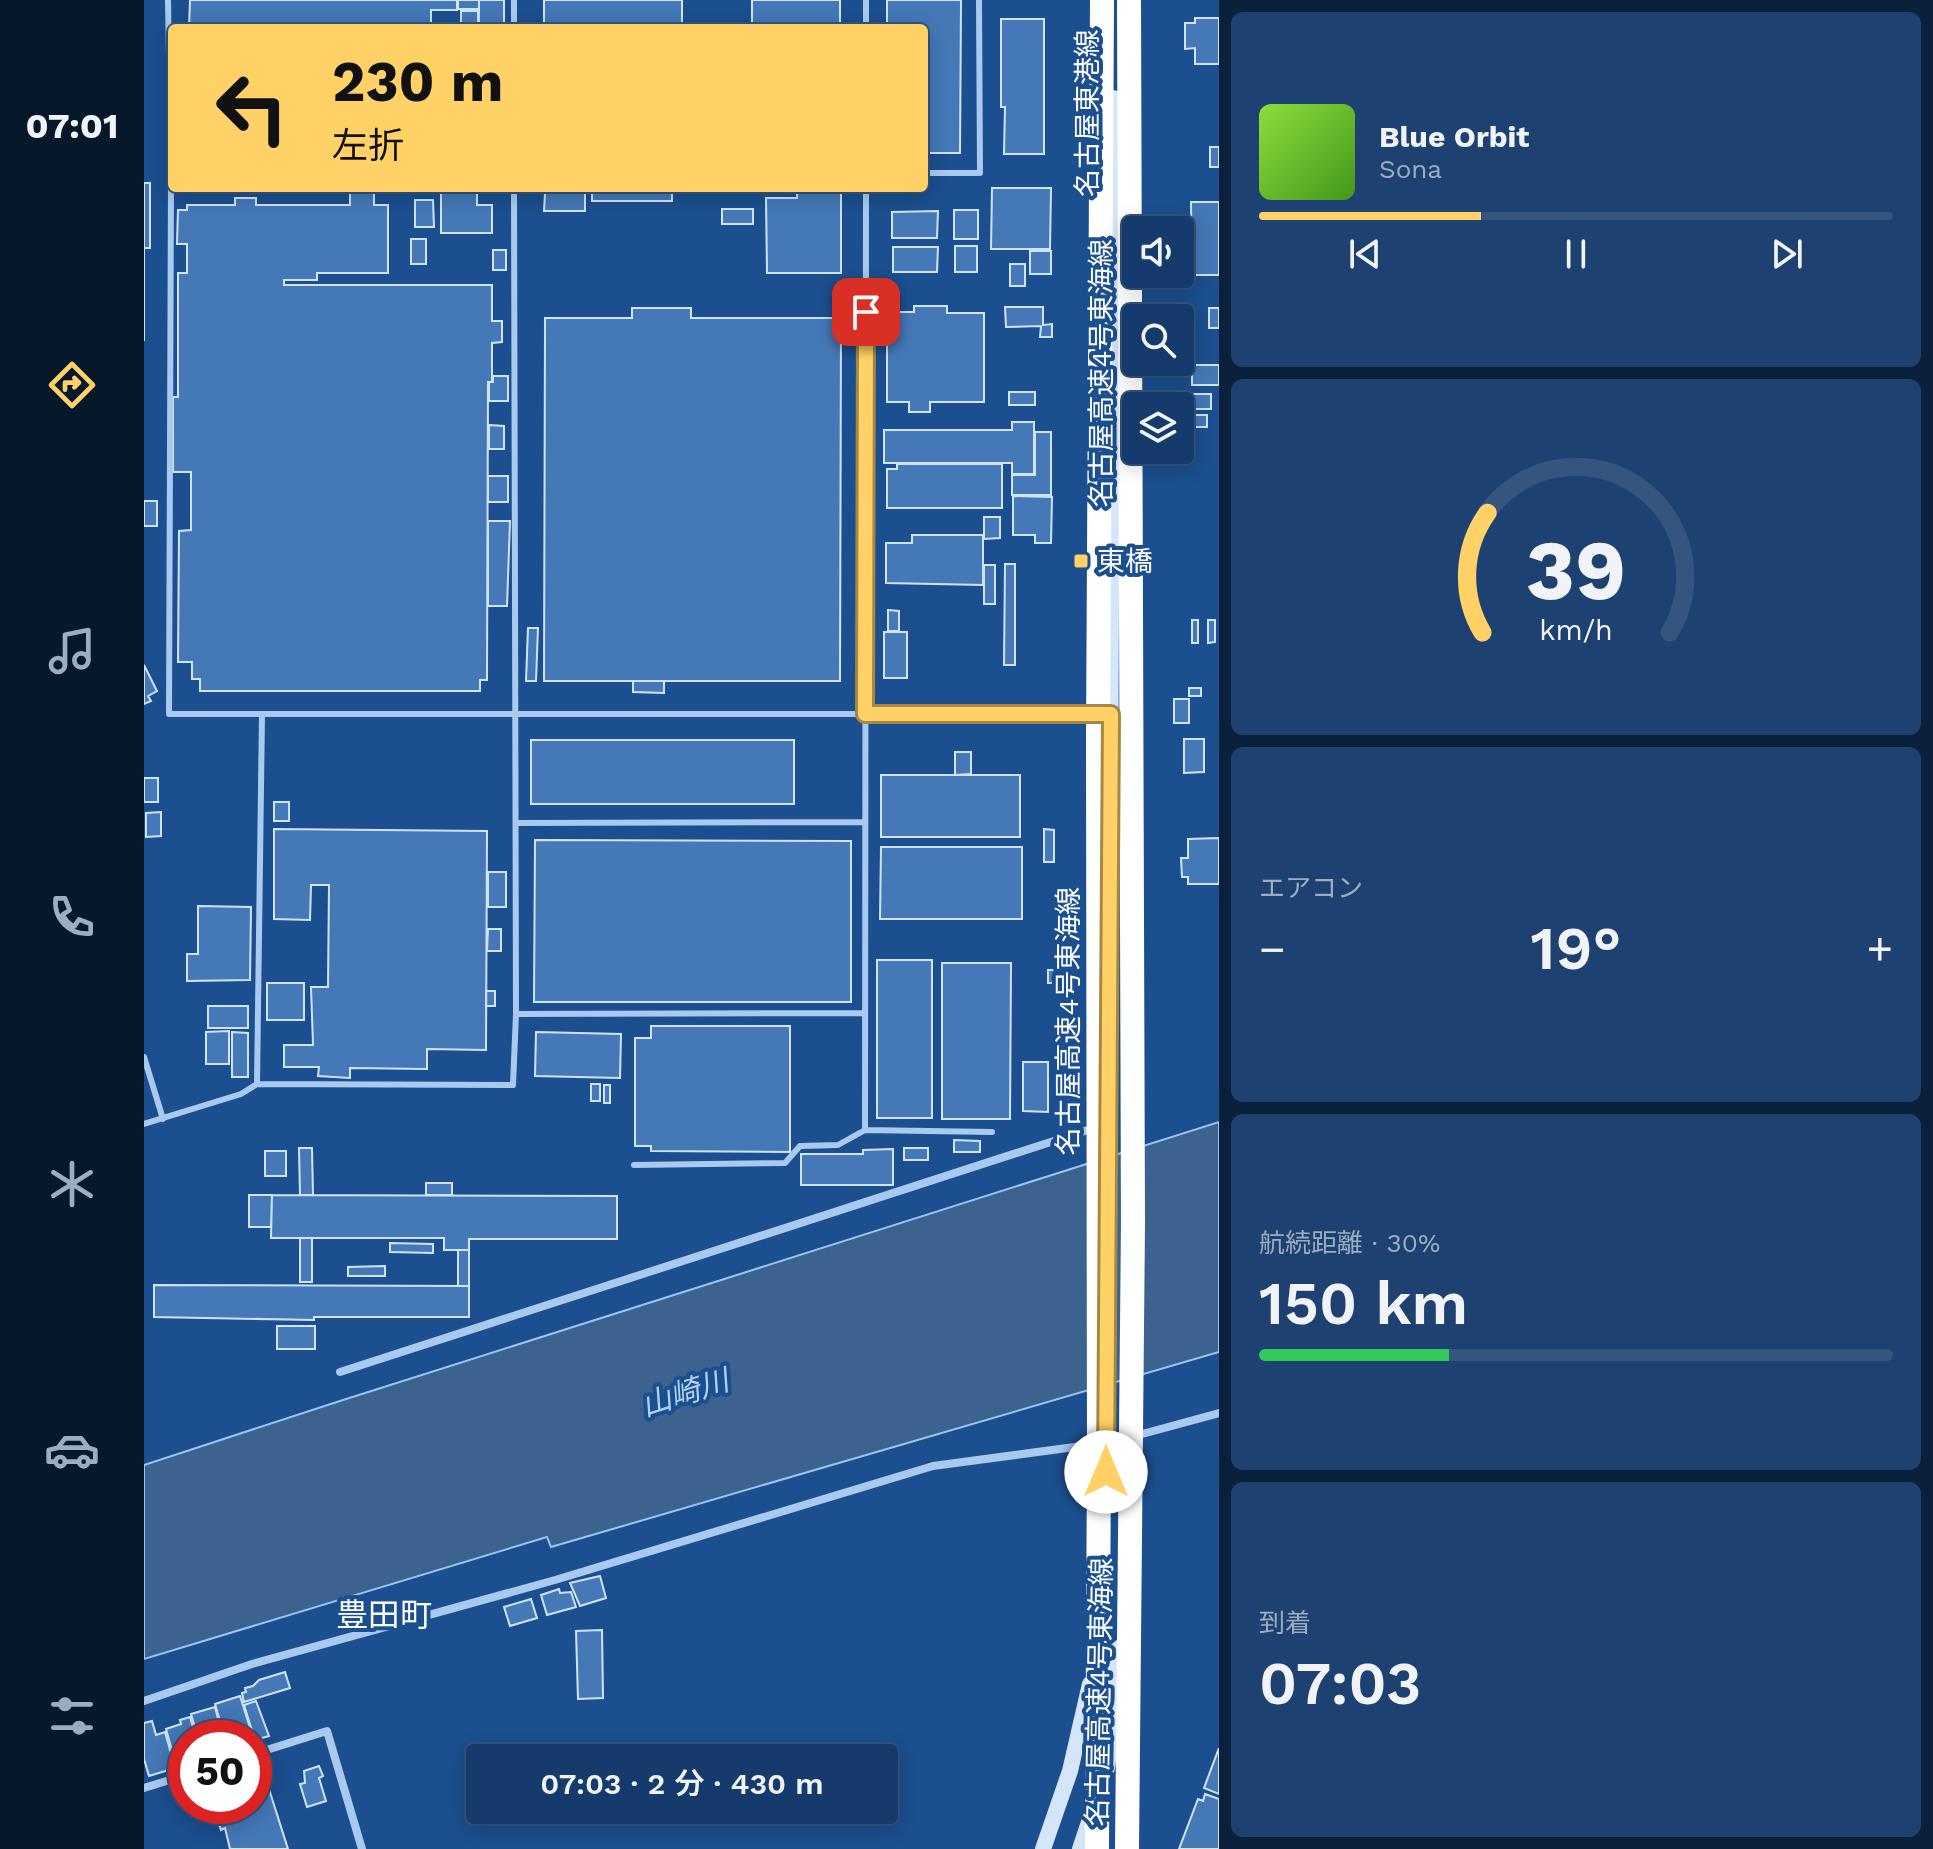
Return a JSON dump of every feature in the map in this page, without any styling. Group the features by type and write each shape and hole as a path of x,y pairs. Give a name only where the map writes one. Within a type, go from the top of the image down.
{"highway":[{"name":"名古屋高速4号東海線","path":"1097,1849 1102,0"},
{"name":"名古屋高速4号東海線","path":"1127,1849 1133,1223 1132,0"}],"main road":[{"name":"名古屋東港線","path":"1080,1849 1107,1768 1120,1624 1115,1433 1111,714 1114,0"},
{"name":"名古屋東港線","path":"1113,1133 1132,0"},
{"name":"名古屋東港線","path":"1043,1849 1070,1771 1103,1631 1115,1433"}],"street":[{"path":"340,1372 1113,1133"},
{"path":"144,1701 252,1664 531,1584 555,1580 933,1466 1219,1413"},
{"path":"272,1748 327,1731 362,1849"},
{"path":"144,1788 168,1781"}],"lane":[{"path":"168,0 168,24"},
{"path":"514,0 514,24"},
{"path":"866,0 866,24"},
{"path":"928,173 980,173 979,0"},
{"path":"171,192 169,714 1111,714"},
{"path":"144,1124 241,1094 257,1084 513,1085 516,1014 514,192"},
{"path":"865,1130 866,192"},
{"path":"257,1084 262,714"},
{"path":"516,823 865,822"},
{"path":"516,1014 863,1013"},
{"path":"144,1057 163,1119"},
{"path":"634,1165 785,1163 800,1146 838,1145 865,1130 992,1132"}],"water":[{"name":"山崎川","path":"1219,1122 1219,1352 551,1547 547,1537 144,1659 144,1465"}],"building":[{"path":"190,0 457,0 457,10 431,10 431,24 189,24"},
{"path":"458,0 479,0 479,9 458,9"},
{"path":"479,0 504,0 504,24 479,24"},
{"path":"544,0 682,0 682,24 544,24"},
{"path":"752,0 840,0 840,24 752,23"},
{"path":"887,0 961,0 960,153 928,153 928,24 887,24"},
{"path":"461,11 478,11 478,24 461,24"},
{"path":"1195,18 1219,18 1219,64 1195,64 1195,48 1185,49 1185,23 1195,23"},
{"path":"1001,19 1044,19 1044,154 1004,154"},
{"path":"1210,147 1219,147 1219,167 1210,167"},
{"path":"144,183 150,183 150,248 144,248"},
{"path":"992,188 1051,188 1050,249 991,249"},
{"path":"350,192 374,192 374,205 388,205 388,273 317,273 317,280 284,280 284,285 492,285 492,321 502,321 502,342 492,343 492,382 488,382 487,680 480,680 480,691 200,691 200,679 192,679 192,662 178,662 179,531 191,530 191,472 173,472 173,397 178,397 178,273 187,273 187,244 177,244 178,210 187,210 187,205 235,205 235,198 256,198 256,205 350,205"},
{"path":"441,192 477,192 477,205 492,205 492,233 441,233"},
{"path":"592,192 672,192 672,201 592,201"},
{"path":"797,192 841,192 841,273 767,273 766,198 797,198"},
{"path":"545,193 585,193 585,211 544,211"},
{"path":"415,200 433,200 434,227 415,227"},
{"path":"1191,202 1219,202 1219,275 1194,275 1194,216 1191,216"},
{"path":"722,209 753,209 753,224 722,224"},
{"path":"954,210 978,210 978,239 954,239"},
{"path":"938,211 937,238 892,238 892,212"},
{"path":"411,239 426,239 426,264 411,264"},
{"path":"955,246 977,246 977,272 955,272"},
{"path":"893,247 938,247 937,272 893,272"},
{"path":"493,250 506,250 506,270 493,270"},
{"path":"1030,251 1051,251 1051,274 1030,274"},
{"path":"1010,264 1025,264 1025,286 1010,286"},
{"path":"914,306 947,306 947,313 984,313 984,402 930,402 930,412 909,412 909,402 887,402 887,312 914,312"},
{"path":"1005,307 1043,307 1043,325 1052,324 1052,337 1040,337 1041,326 1006,327"},
{"path":"632,308 691,308 691,318 841,318 840,681 544,681 545,318 632,318"},
{"path":"1209,308 1219,308 1219,328 1209,328"},
{"path":"1194,365 1219,365 1219,385 1192,385"},
{"path":"493,376 508,376 508,401 489,401 489,382 493,382"},
{"path":"1009,392 1035,392 1035,405 1009,405"},
{"path":"1194,394 1211,394 1211,409 1194,409"},
{"path":"1195,415 1207,415 1207,427 1195,427"},
{"path":"1012,422 1034,422 1034,474 1012,474 1012,463 884,463 884,430 1012,430"},
{"path":"489,425 504,426 504,449 489,449"},
{"path":"1035,432 1051,432 1051,495 1012,495 1012,475 1035,475"},
{"path":"897,464 1002,464 1002,508 887,508 887,469 897,469"},
{"path":"488,476 508,476 508,502 488,502"},
{"path":"1013,496 1052,497 1051,543 1035,543 1035,535 1013,535"},
{"path":"144,501 157,501 157,526 144,526"},
{"path":"984,517 1000,517 1000,538 984,539"},
{"path":"488,521 510,521 507,606 488,606"},
{"path":"912,535 983,535 983,585 886,583 886,543 912,543"},
{"path":"1005,564 1015,564 1015,665 1004,665"},
{"path":"984,565 995,565 995,604 984,604"},
{"path":"888,610 899,611 899,631 888,631"},
{"path":"1192,620 1198,620 1198,643 1192,643"},
{"path":"1208,620 1215,620 1215,642 1208,643"},
{"path":"528,628 538,628 536,681 526,681"},
{"path":"884,632 907,632 907,678 884,678"},
{"path":"144,665 157,691 148,696 151,701 144,704"},
{"path":"633,681 664,681 664,693 633,692"},
{"path":"1189,688 1201,688 1201,696 1189,696"},
{"path":"1174,699 1189,699 1189,723 1174,723"},
{"path":"1184,739 1204,739 1204,772 1184,773"},
{"path":"531,740 794,740 794,804 531,804"},
{"path":"955,752 971,752 971,774 955,775"},
{"path":"881,775 1020,775 1020,837 881,837"},
{"path":"144,778 158,778 158,802 144,802"},
{"path":"274,802 289,802 289,821 274,821"},
{"path":"161,812 161,836 146,837 146,813"},
{"path":"274,829 487,831 486,1050 427,1049 427,1069 350,1068 350,1078 318,1076 319,1067 284,1067 284,1045 313,1045 311,987 328,987 329,885 311,885 310,920 274,919"},
{"path":"1044,829 1054,830 1054,862 1044,862"},
{"path":"1219,838 1219,884 1188,884 1188,877 1182,877 1181,858 1188,858 1188,839"},
{"path":"535,840 851,841 851,1002 534,1002"},
{"path":"881,847 1022,847 1022,919 880,919"},
{"path":"488,872 506,872 506,907 488,907"},
{"path":"198,906 251,907 250,980 187,981 187,954 198,954"},
{"path":"488,929 501,929 501,951 487,951"},
{"path":"877,960 932,960 932,1118 877,1118"},
{"path":"942,963 1011,963 1010,1119 942,1119"},
{"path":"1048,970 1055,970 1055,983 1048,983"},
{"path":"267,983 304,983 304,1020 267,1020"},
{"path":"486,991 495,991 495,1006 486,1006"},
{"path":"208,1006 248,1006 248,1028 208,1028"},
{"path":"651,1026 790,1026 790,1152 651,1151 651,1146 635,1146 635,1038 651,1038"},
{"path":"229,1031 229,1064 206,1064 206,1032"},
{"path":"232,1032 248,1033 248,1077 232,1077"},
{"path":"536,1032 621,1034 620,1078 535,1076"},
{"path":"1023,1062 1048,1062 1048,1112 1023,1111"},
{"path":"591,1084 600,1084 600,1101 591,1101"},
{"path":"604,1085 610,1085 610,1103 604,1103"},
{"path":"1079,1087 1079,1102 1068,1102 1068,1088"},
{"path":"954,1140 980,1141 980,1152 954,1152"},
{"path":"299,1148 312,1148 313,1195 300,1195"},
{"path":"904,1148 928,1148 928,1160 904,1160"},
{"path":"893,1149 893,1185 801,1185 801,1154 863,1154 863,1150"},
{"path":"265,1151 286,1151 286,1176 265,1176"},
{"path":"426,1183 452,1183 452,1195 426,1195"},
{"path":"249,1195 272,1195 271,1227 249,1227"},
{"path":"272,1195 617,1196 617,1239 469,1239 469,1250 444,1250 444,1238 271,1238"},
{"path":"300,1238 312,1238 312,1282 300,1282"},
{"path":"390,1243 433,1244 433,1253 390,1252"},
{"path":"458,1250 469,1250 469,1286 458,1286"},
{"path":"385,1266 385,1276 348,1276 348,1267"},
{"path":"154,1285 469,1286 469,1317 314,1317 314,1320 154,1317"},
{"path":"277,1326 315,1326 315,1349 277,1349"},
{"path":"600,1576 606,1598 580,1606 570,1583"},
{"path":"559,1589 560,1593 571,1592 576,1607 547,1615 541,1595"},
{"path":"531,1599 537,1618 510,1626 504,1607"},
{"path":"602,1630 603,1698 578,1699 576,1631"},
{"path":"285,1672 290,1688 244,1702 242,1693 246,1692 245,1688"},
{"path":"240,1696 248,1720 220,1720 215,1704"},
{"path":"256,1701 263,1720 249,1720 244,1705"},
{"path":"215,1707 218,1720 193,1720 191,1714"},
{"path":"152,1721 156,1735 165,1732 168,1743 168,1770 149,1776 144,1759 144,1723"},
{"path":"1219,1748 1219,1794 1204,1788"},
{"path":"319,1766 326,1801 307,1807 300,1784 305,1783 304,1771"},
{"path":"1205,1794 1219,1799 1219,1849 1179,1849 1198,1799 1203,1801"},
{"path":"272,1799 288,1849 230,1849 225,1828 221,1830 219,1824 272,1824"}],"place":[{"name":"東橋","path":"1081,561"}],"district":[{"name":"豊田町","path":"384,1615"}],"route":[{"path":"866,312 865,714 1111,714 1106,1472"}]}
